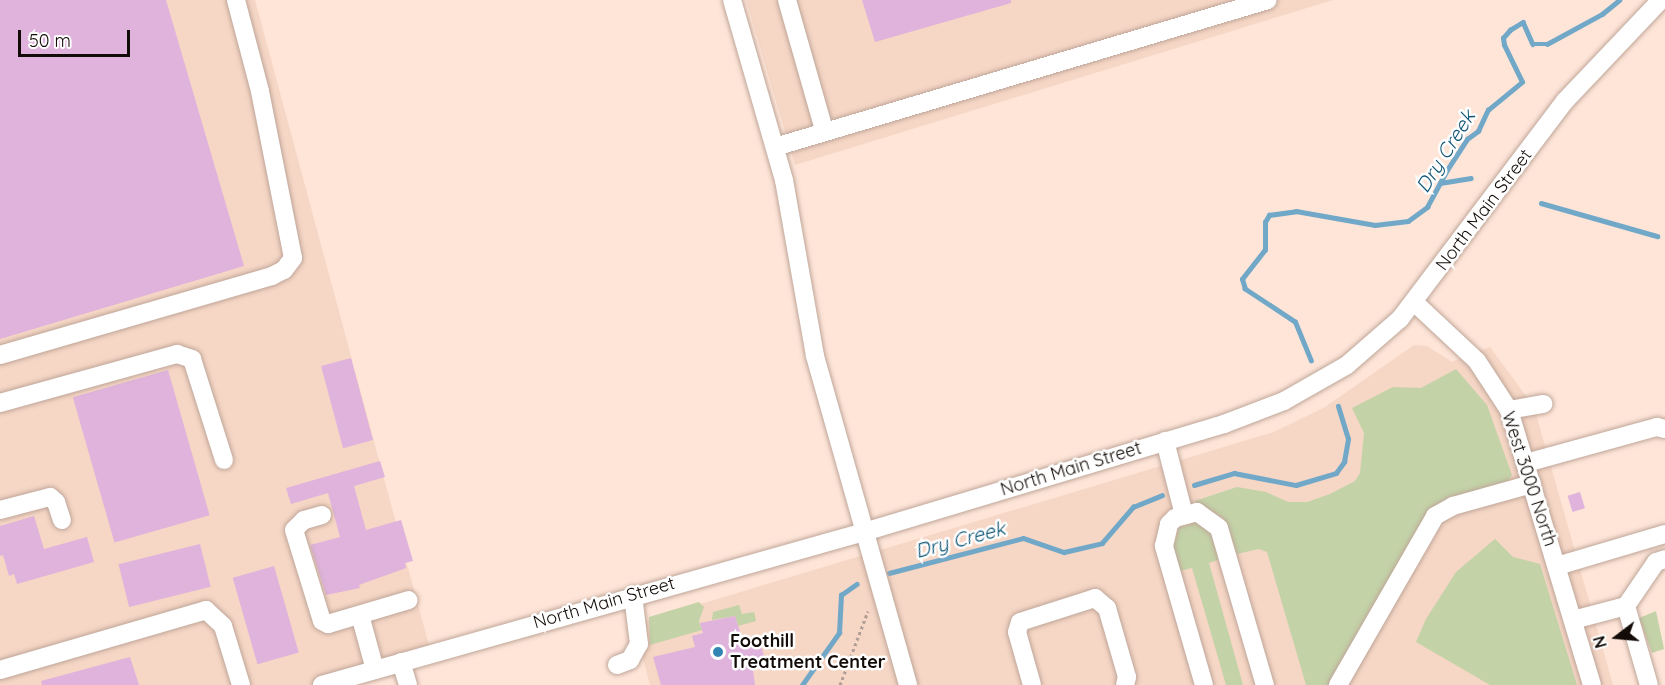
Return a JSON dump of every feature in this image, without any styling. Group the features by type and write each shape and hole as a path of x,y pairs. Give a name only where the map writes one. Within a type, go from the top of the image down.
{"street":[{"path":"0,355 272,276 284,270 294,258 290,223 236,0"},
{"path":"732,0 775,147 813,347 908,685"},
{"path":"787,0 824,130"},
{"name":"North Main Street","path":"322,685 633,595 864,532 1165,441 1284,401 1322,381 1375,343 1414,302 1565,101 1661,0"},
{"path":"775,147 824,130 1259,1"},
{"name":"West 3000 North","path":"1414,302 1477,362 1509,410 1592,685"},
{"path":"0,403 177,354 192,359 224,460"},
{"path":"1509,410 1543,404"},
{"path":"1526,463 1657,427 1665,429"},
{"path":"1165,441 1184,515"},
{"path":"1338,685 1435,516 1453,506 1532,484"},
{"path":"0,510 50,497 56,502 62,520"},
{"path":"1204,685 1164,546 1169,524 1184,515 1197,512 1219,528 1265,685"},
{"path":"322,515 298,523 294,531 320,618 328,624 409,600"},
{"path":"1557,566 1665,534"},
{"path":"1573,620 1626,606 1656,562 1665,559"},
{"path":"617,665 630,660 639,644 633,595"},
{"path":"1032,685 1017,632 1020,622 1095,598 1107,608 1127,677 1125,685"},
{"path":"1626,606 1649,685"},
{"path":"0,670 206,610 223,626 241,685"},
{"path":"360,615 375,670"},
{"path":"401,662 408,685"}],"path":[{"path":"840,685 868,611"}],"shaded area":[{"path":"0,0 255,0 431,653 322,685 0,685"},
{"path":"746,0 1333,0 795,165"},
{"path":"1414,345 1427,346 1452,362 1490,347 1534,407 1613,685 650,685 634,624 1274,432 1325,407"}],"green space":[{"path":"1456,369 1487,405 1512,475 1507,483 1450,501 1332,685 1306,685 1267,552 1259,549 1237,554 1223,518 1195,501 1237,487 1266,492 1288,502 1307,502 1330,494 1355,481 1360,473 1364,433 1352,408 1393,387 1421,388"},
{"path":"1196,522 1210,529 1220,559 1209,563 1243,685 1226,685 1192,568 1180,571 1173,548 1179,528"},
{"path":"1495,539 1513,557 1540,564 1577,685 1490,685 1416,642 1426,619 1456,572"},
{"path":"699,602 704,607 699,621 702,630 650,645 649,617"},
{"path":"739,605 742,614 754,612 756,621 738,626 735,616 712,620 713,612"},
{"path":"1656,611 1664,649 1652,653 1639,618"}],"building":[{"path":"0,0 166,0 244,266 0,339"},
{"path":"862,0 1011,0 1011,3 875,42"},
{"path":"351,358 373,440 343,448 321,366"},
{"path":"168,370 210,515 114,542 73,397"},
{"path":"380,461 385,477 354,486 366,530 401,520 413,561 405,563 406,568 359,585 360,588 326,595 310,545 340,537 328,493 291,504 286,488"},
{"path":"1580,492 1585,508 1573,512 1568,496"},
{"path":"34,516 44,549 87,537 94,562 17,584 14,574 9,576 3,555 0,556 0,526"},
{"path":"200,544 211,587 129,607 118,564"},
{"path":"274,566 299,653 257,664 233,578"},
{"name":"Foothill Treatment Center","path":"735,616 743,641 758,636 765,659 752,663 755,685 661,685 653,657 695,647 692,636 703,633 700,623"},
{"path":"130,657 139,685 42,685 41,681"}],"waterway":[{"name":"Dry Creek","path":"1311,361 1295,322 1245,289 1242,279 1265,250 1265,222 1269,215 1296,211 1375,225 1408,221 1427,207 1447,170 1467,139 1478,131 1488,110 1522,82 1504,45 1503,38 1510,30 1523,22 1533,44 1547,44 1602,14 1619,0"},
{"path":"1440,183 1471,178"},
{"path":"1541,203 1657,236"},
{"name":"Dry Creek","path":"1194,485 1234,473 1296,485 1336,473 1344,462 1348,439 1338,407"},
{"name":"Dry Creek","path":"889,573 1023,538 1064,552 1102,543 1133,507 1162,495"},
{"name":"Dry Creek","path":"802,685 839,633 841,595 857,584"}],"place":[{"name":"Foothill Treatment Center","path":"718,652"}]}
